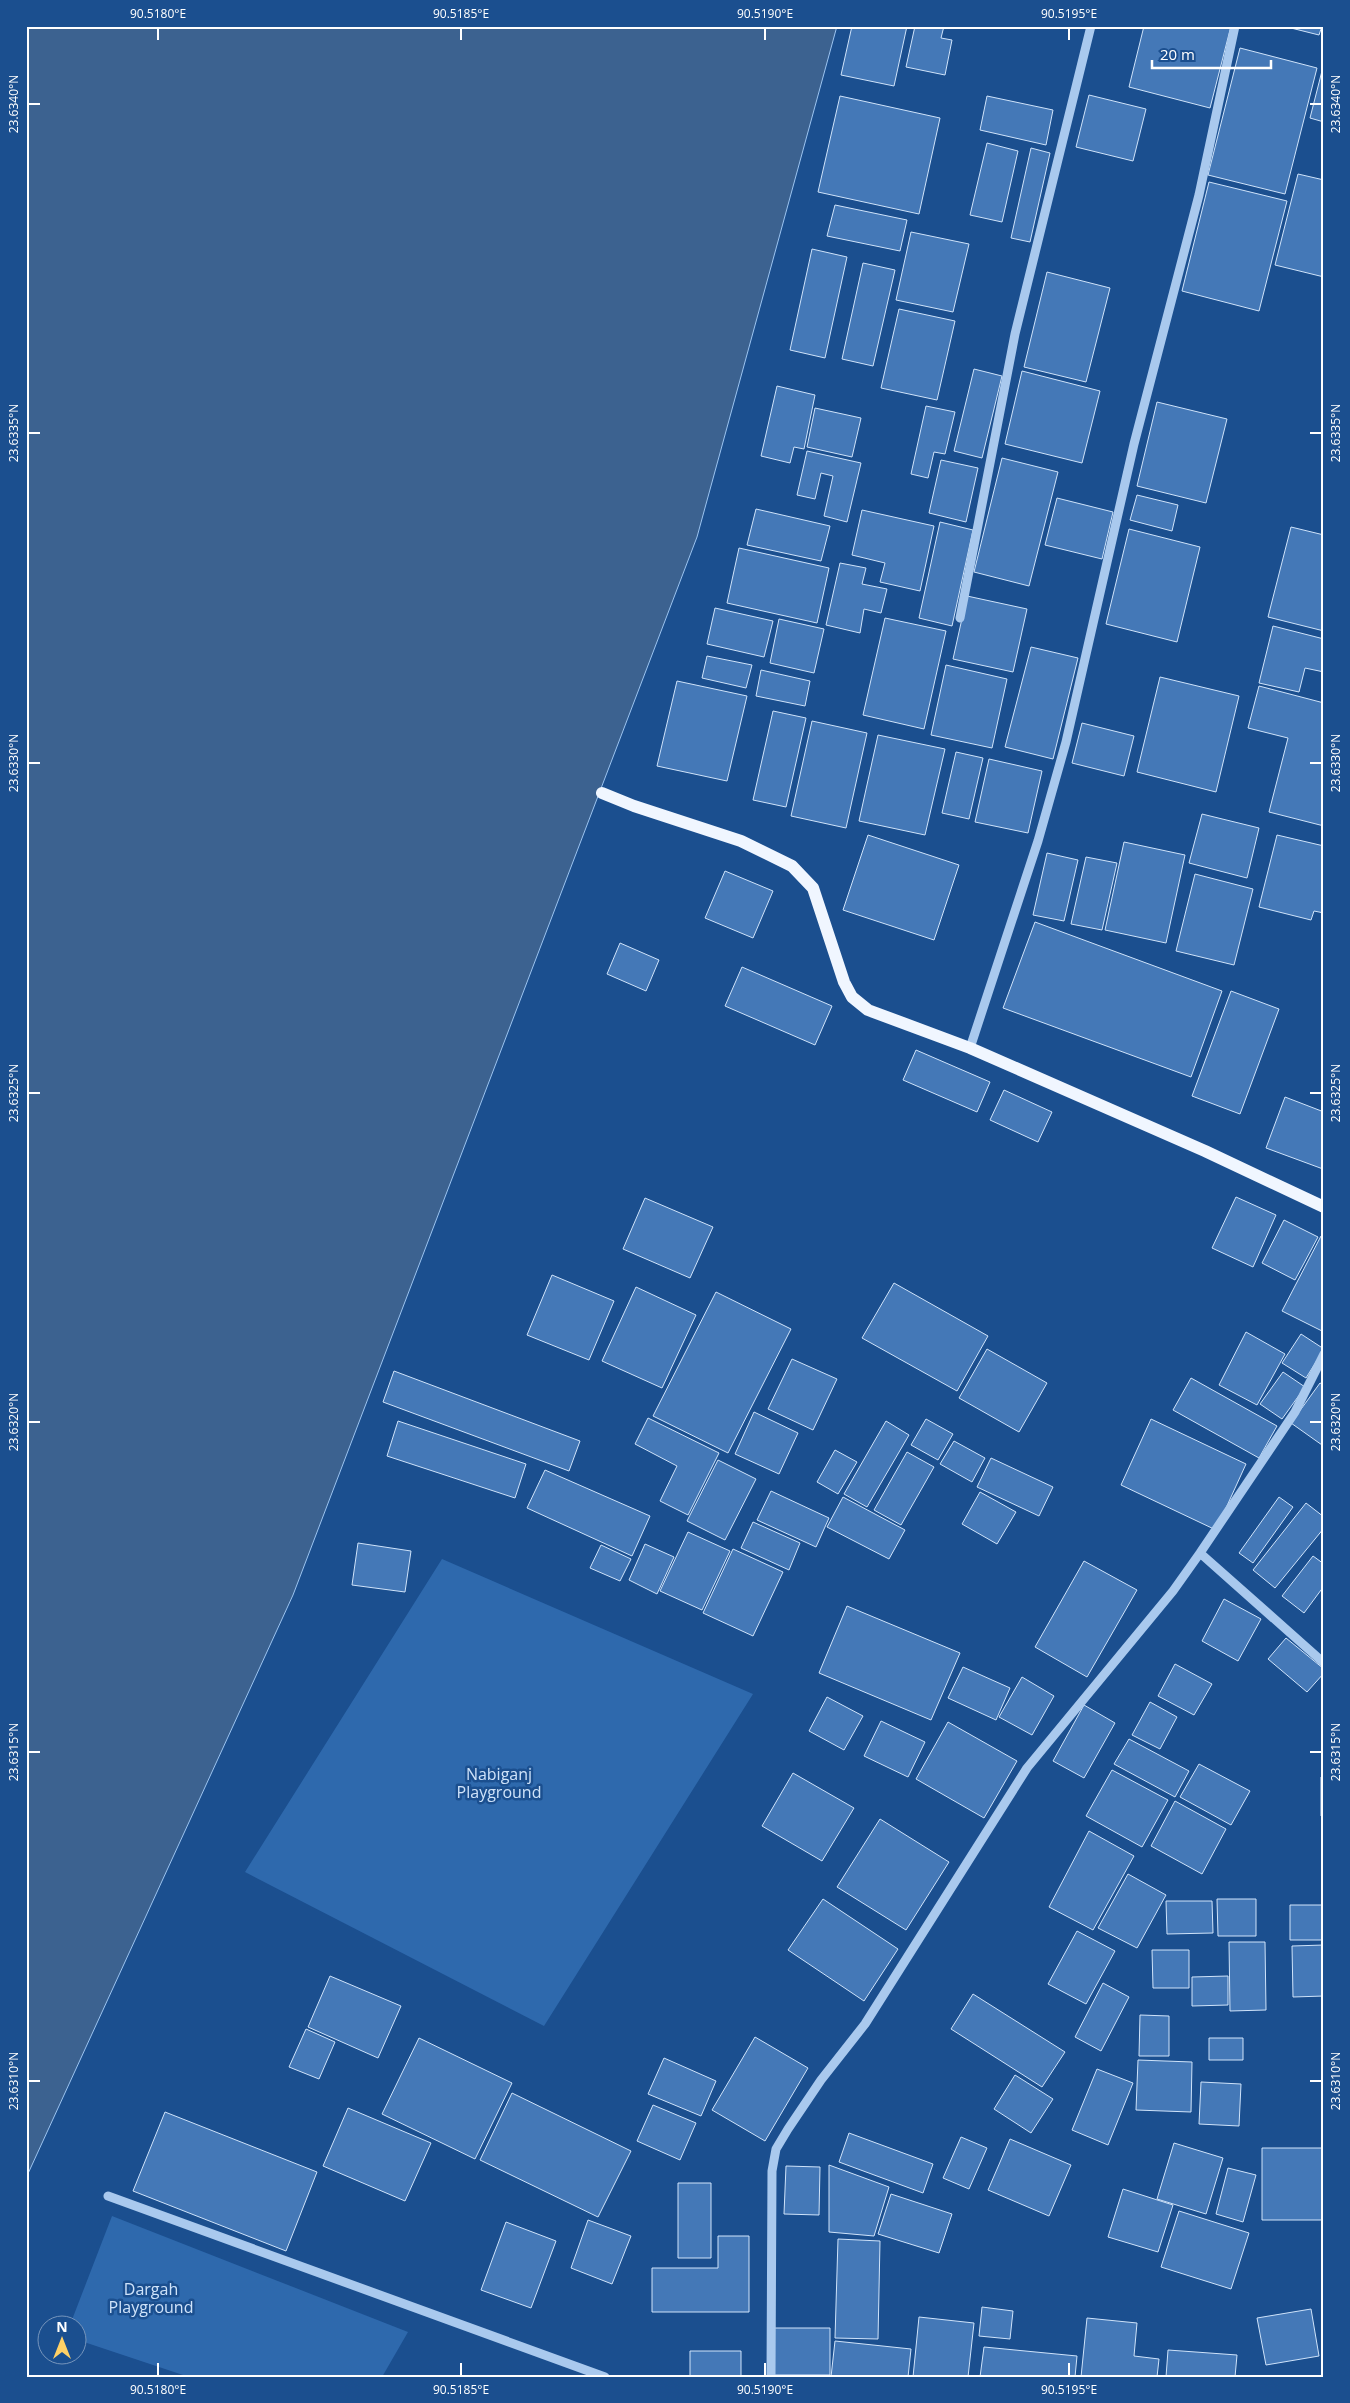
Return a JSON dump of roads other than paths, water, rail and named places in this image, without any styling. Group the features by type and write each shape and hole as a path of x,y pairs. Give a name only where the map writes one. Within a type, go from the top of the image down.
{"main road":[{"path":"602,793 741,841 792,866 813,888 844,982 852,997 868,1010 970,1048 1205,1151 1324,1206"}],"street":[{"path":"960,618 1015,334 1091,26"},
{"path":"970,1048 1038,841 1066,742 1134,444 1199,195 1236,26"},
{"path":"771,2377 772,2171 776,2149 821,2080 865,2024 1027,1768 1173,1591 1200,1553 1295,1412 1324,1354"},
{"path":"1200,1553 1324,1663"},
{"path":"108,2196 605,2377"}],"park label":[{"name":"Nabiganj Playground","path":"499,1783"},
{"name":"Dargah Playground","path":"151,2298"}]}
